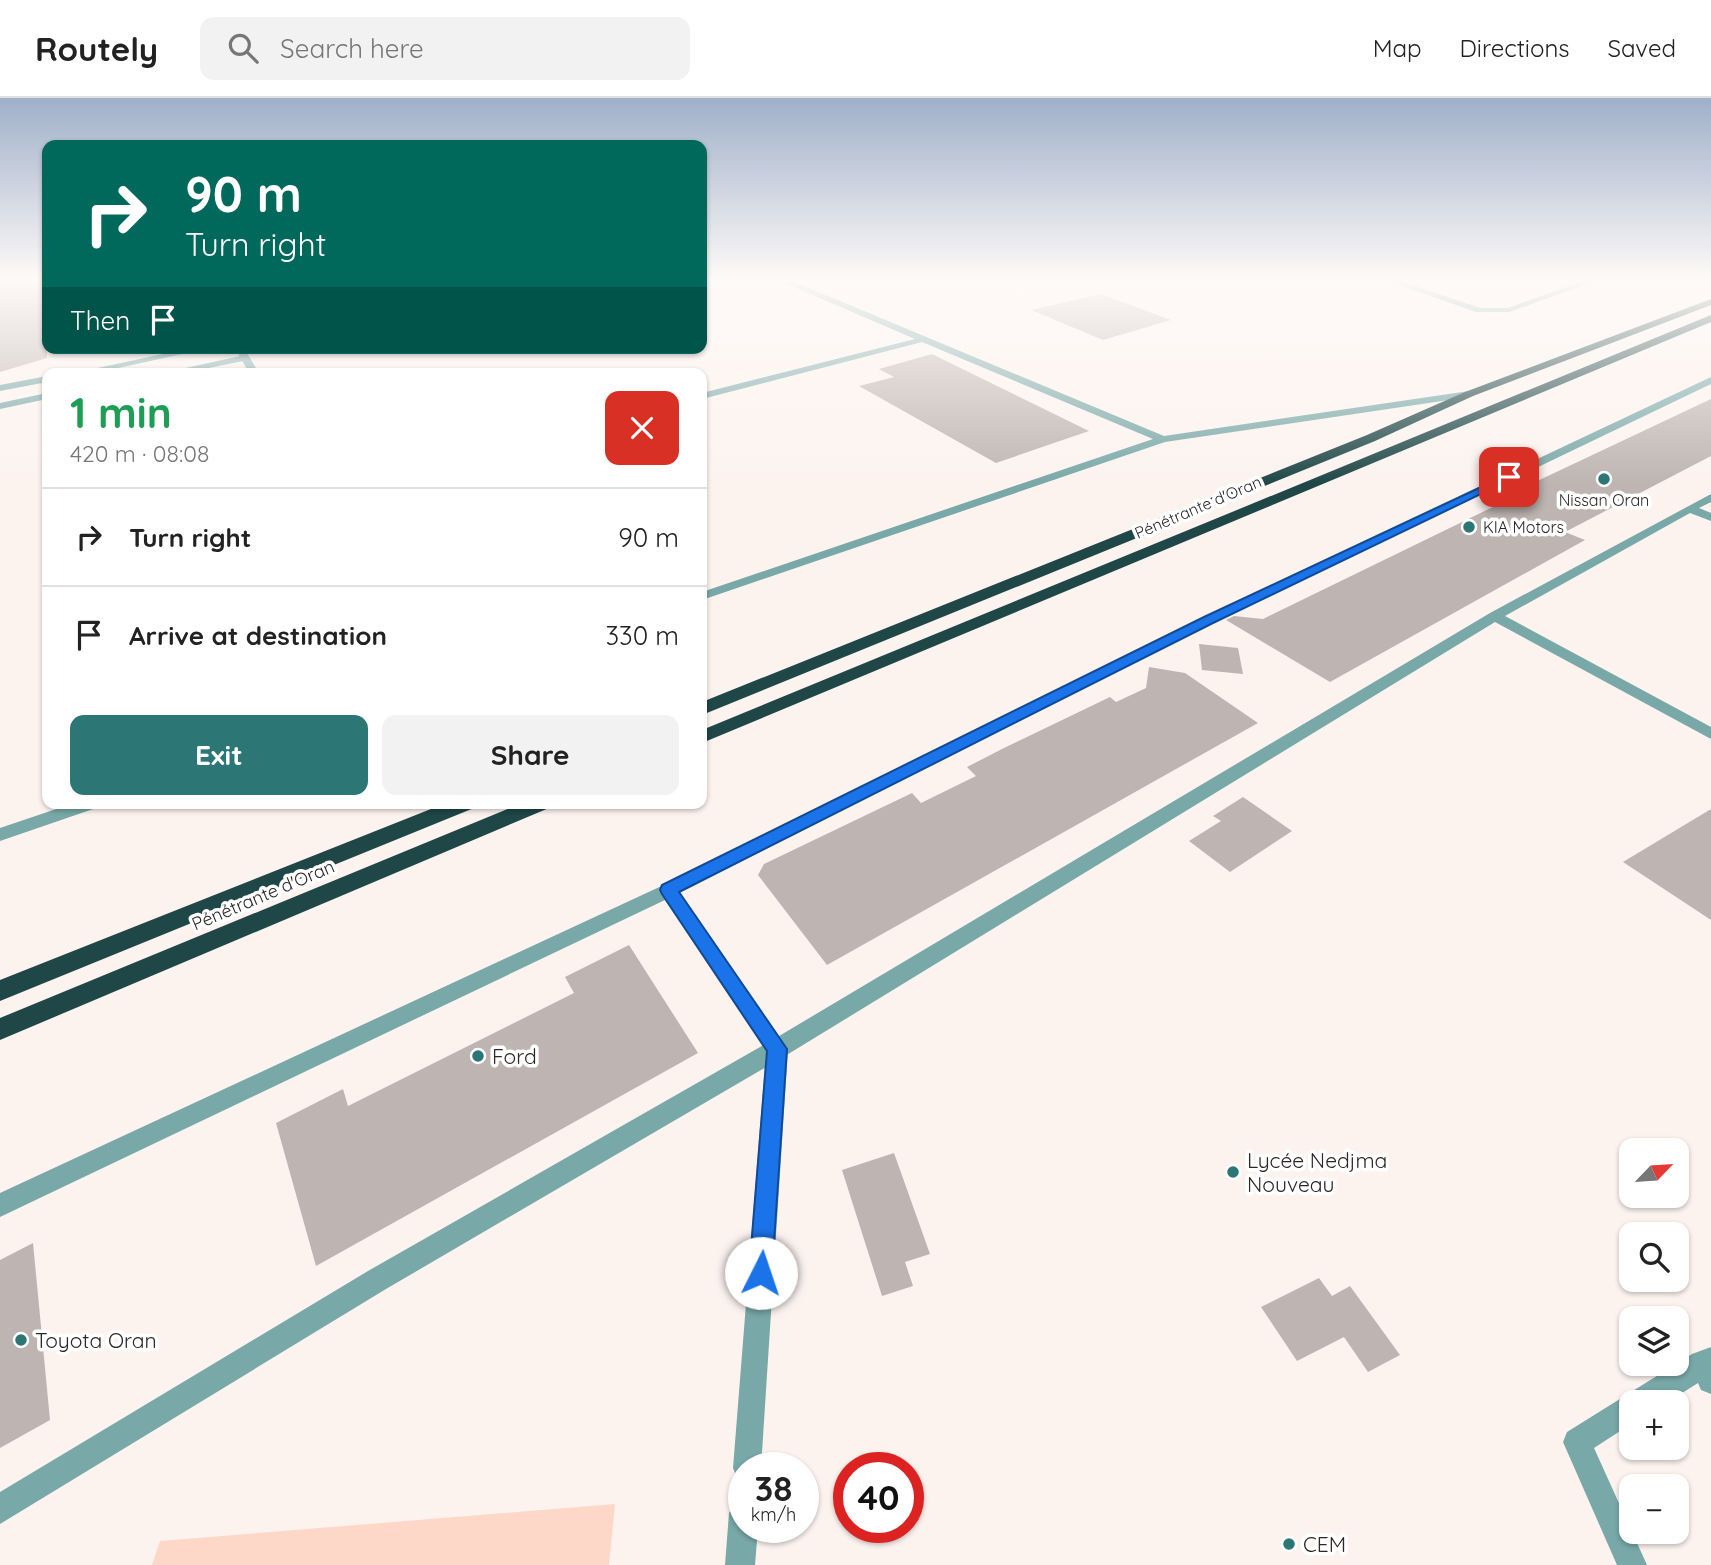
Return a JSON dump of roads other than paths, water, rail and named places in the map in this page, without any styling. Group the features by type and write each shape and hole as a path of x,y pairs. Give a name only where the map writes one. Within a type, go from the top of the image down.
{"highway":[{"name":"Pénétrante d'Oran","path":"707,707 1371,438 1469,394 1594,346"},
{"name":"Pénétrante d'Oran","path":"707,735 1642,346"},
{"name":"Pénétrante d'Oran","path":"0,991 452,809"},
{"name":"Pénétrante d'Oran","path":"0,1029 528,809"}],"street":[{"path":"707,395 894,346"},
{"path":"941,346 1163,439"},
{"path":"104,368 176,354"},
{"path":"243,354 251,368"},
{"path":"194,368 245,358"},
{"path":"0,388 42,380"},
{"path":"0,1205 668,890 1208,620 1711,380"},
{"path":"707,594 1163,439 1469,394"},
{"path":"0,405 42,397"},
{"path":"0,1509 377,1280 777,1049 1495,616 1711,497"},
{"path":"1690,509 1711,517"},
{"path":"1495,616 1711,734"},
{"path":"0,835 76,809"},
{"path":"668,890 777,1049 748,1452"},
{"path":"1665,1390 1708,1368"},
{"path":"1619,1416 1577,1442 1632,1565"},
{"path":"740,1565 742,1543"}],"place":[{"name":"Nissan Oran","path":"1604,479"},
{"name":"KIA Motors","path":"1469,527"},
{"name":"Ford","path":"478,1056"},
{"name":"Lycée Nedjma Nouveau","path":"1233,1172"},
{"name":"Toyota Oran","path":"21,1340"},
{"name":"CEM","path":"1289,1544"}]}
